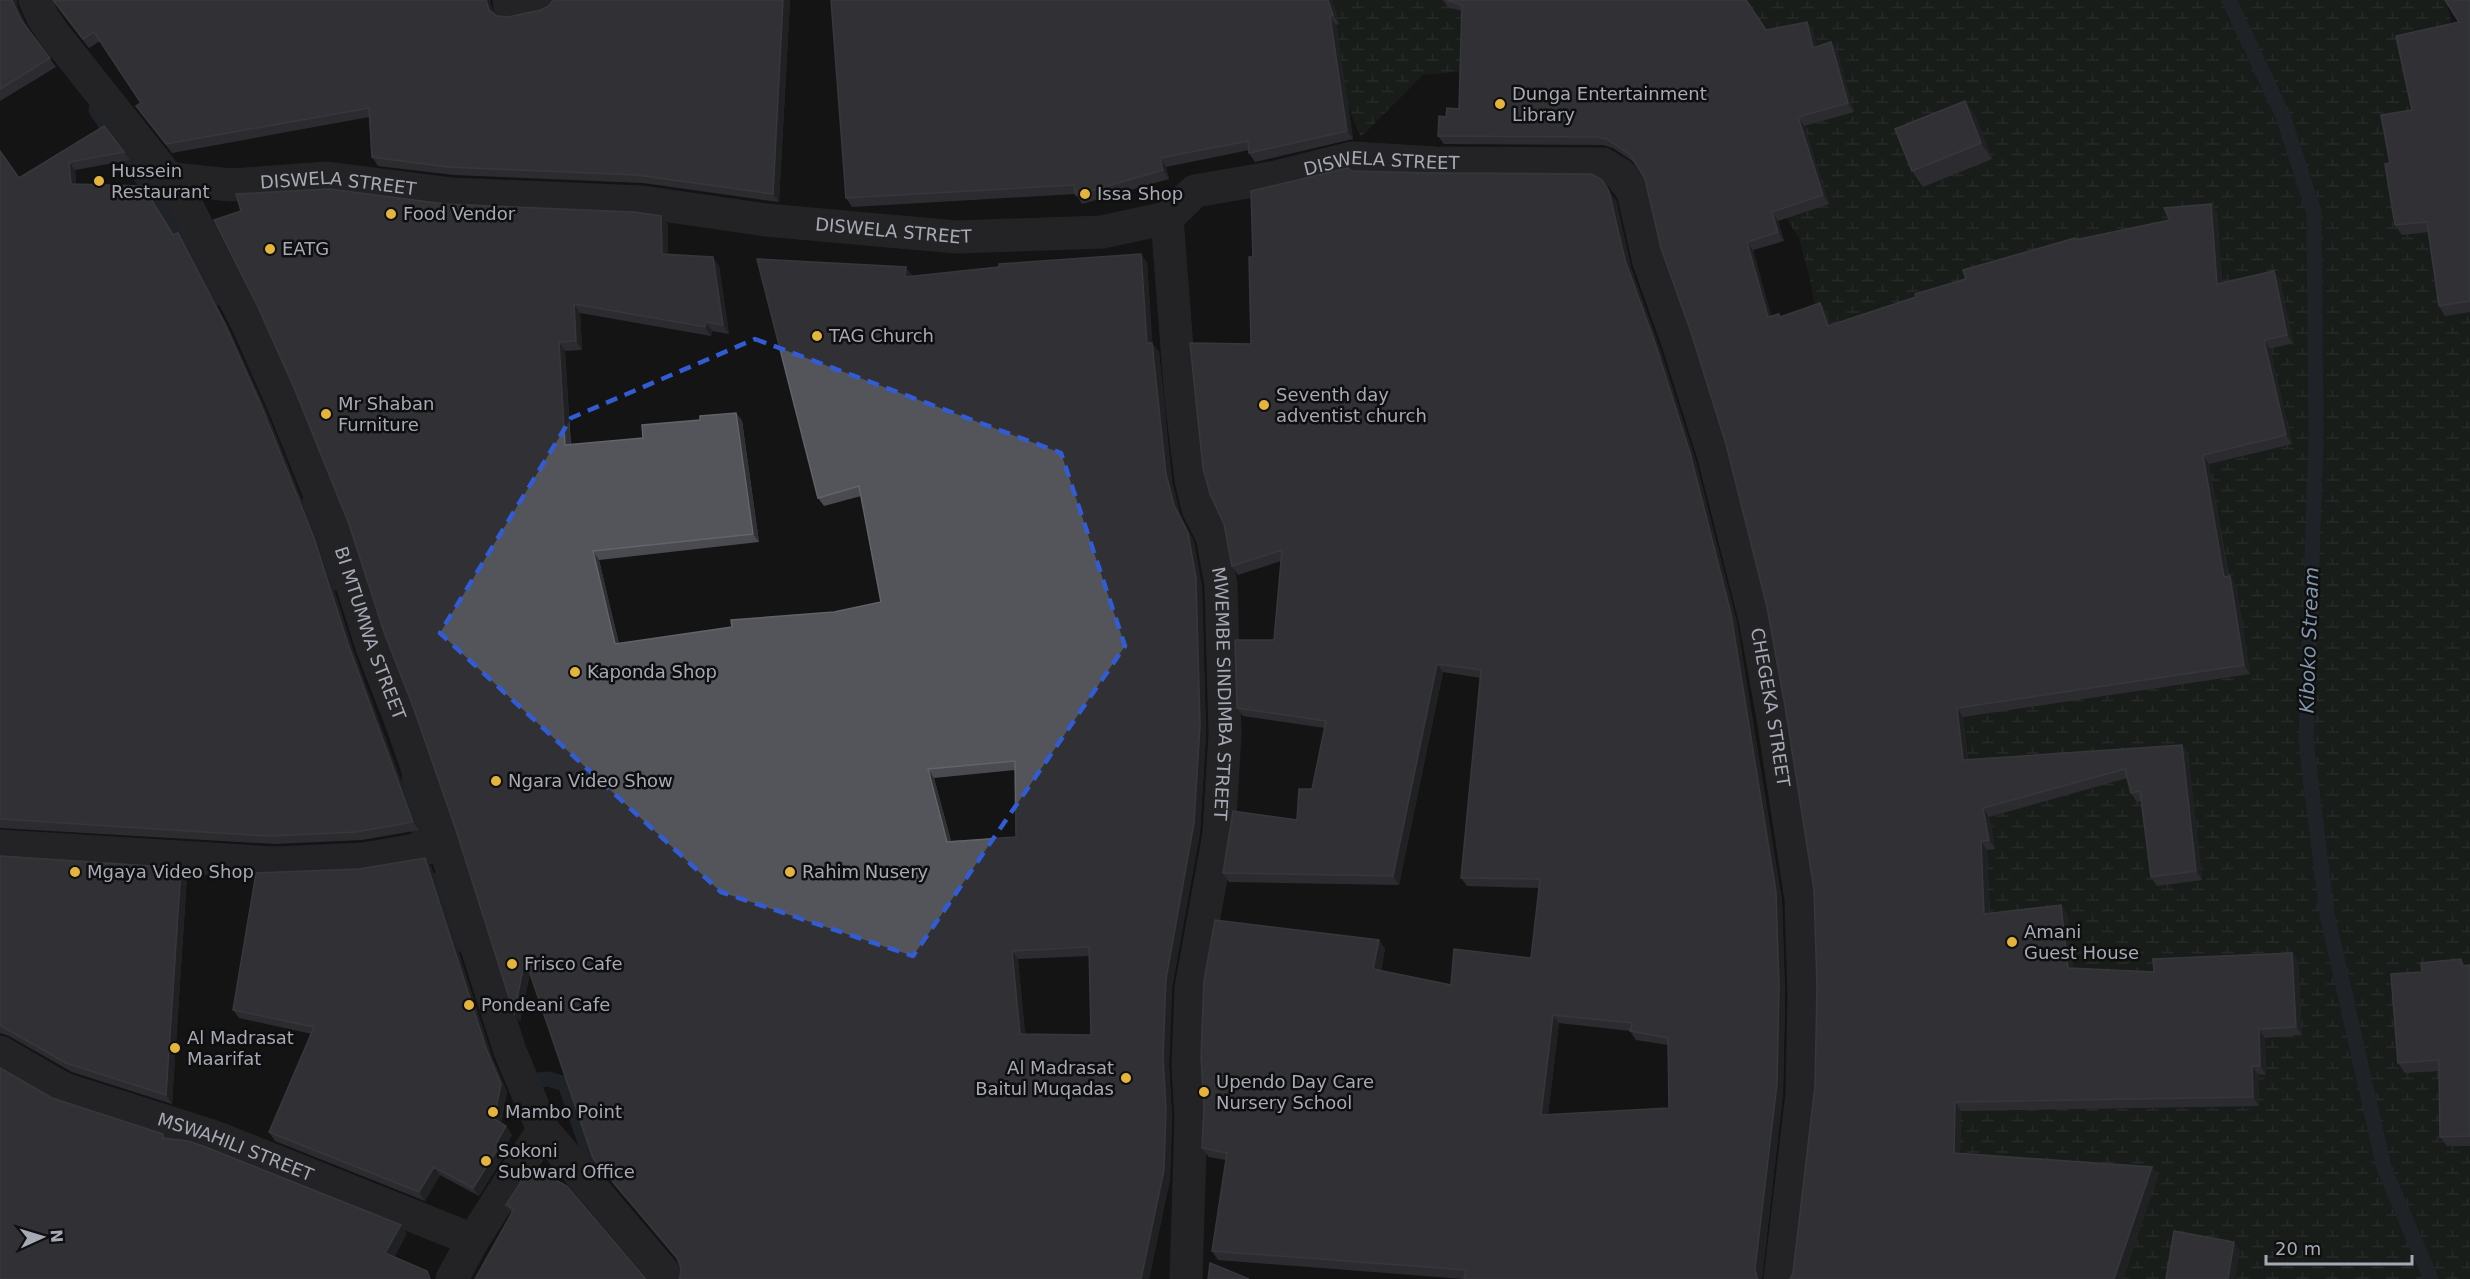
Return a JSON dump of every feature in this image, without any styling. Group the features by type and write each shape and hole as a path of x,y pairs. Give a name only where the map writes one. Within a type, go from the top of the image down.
{"street":[{"name":"BI MTUMWA STREET","path":"35,0 54,34 165,174 173,179 247,323 284,406 338,540 372,647 402,724 444,845 510,1051 543,1130 669,1279"},
{"path":"510,4 543,0"},
{"name":"DISWELA STREET","path":"173,179 231,185 327,178 452,194 642,202 776,221 956,237 1102,232 1167,218 1195,192 1276,177 1352,158 1436,163 1603,164"},
{"name":"CHEGEKA STREET","path":"1603,164 1621,175 1633,192 1649,262 1679,346 1714,457 1755,619 1802,899 1804,995 1802,1094 1779,1279"},
{"name":"MWEMBE SINDIMBA STREET","path":"1167,218 1181,399 1191,480 1198,509 1212,536 1221,585 1225,723 1219,834 1191,988 1188,1066 1191,1118 1186,1279"},
{"path":"0,846 275,863 364,859 444,845"},
{"name":"MSWAHILI STREET","path":"0,1052 64,1089 215,1137 473,1240"},
{"path":"452,1279 473,1240 543,1130"}],"highlighted area":[{"path":"755,339 1061,453 1125,646 913,956 721,892 440,633 571,418"}],"green space":[{"path":"1303,0 2446,0 2470,102 2470,1279 1968,1279 1835,420 1810,280 1799,238 1723,118 1597,58 1423,75 1361,137"}],"building":[{"path":"0,0 12,0 21,20 50,58 0,89"},
{"path":"53,0 486,0 489,10 497,16 508,17 541,10 549,6 553,0 783,0 773,194 637,175 448,167 372,157 369,108 166,144 136,106 141,103 94,32 83,39"},
{"path":"831,0 1328,0 1333,15 1330,16 1347,131 1249,153 1248,141 1160,158 1163,170 1076,195 1074,185 846,198"},
{"path":"1447,0 1746,0 1766,30 1807,22 1813,48 1831,42 1848,103 1798,117 1823,195 1772,212 1778,232 1747,242 1768,317 1779,314 1780,317 1820,303 1828,326 1916,297 1915,294 1966,279 1963,270 2075,238 2075,240 2170,220 2164,208 2211,204 2217,284 2274,271 2287,335 2264,340 2286,435 2203,455 2224,577 2230,576 2244,665 1957,708 1963,760 2182,745 2196,871 2151,877 2140,791 2131,793 2125,769 1983,808 1989,840 1981,841 1984,914 2061,905 2068,968 2154,972 2153,959 2292,953 2296,1027 2259,1029 2260,1066 2252,1066 2253,1097 1955,1102 1954,1153 2152,1167 2114,1279 1790,1279 1793,1273 1815,1086 1817,986 1814,890 1767,607 1726,444 1691,332 1661,248 1645,179 1630,155 1607,139 1597,137 1438,136 1439,116 1446,117 1447,108 1459,109 1462,5"},
{"path":"2445,0 2470,0 2470,301 2439,306 2427,222 2395,225 2385,164 2390,163 2381,115 2412,110 2396,36 2459,22"},
{"path":"1965,101 1981,143 1912,171 1895,129"},
{"path":"104,126 124,152 69,162 71,184 143,186 173,235 178,233 224,322 261,405 314,538 348,644 413,822 356,832 269,836 0,819 0,151 19,178"},
{"path":"1348,168 1352,171 1430,173 1592,174 1602,180 1609,191 1625,260 1655,343 1690,453 1731,614 1776,892 1779,986 1777,1084 1755,1269 1758,1279 1464,1279 1466,1270 1212,1251 1227,1153 1202,1148 1204,1108 1201,1057 1204,981 1215,920 1379,940 1373,969 1451,985 1454,949 1531,958 1540,879 1461,878 1481,670 1437,664 1393,876 1223,873 1233,811 1297,820 1299,789 1312,789 1326,721 1237,708 1235,640 1274,640 1282,550 1232,566 1224,524 1210,494 1203,468 1190,343 1251,344 1249,257 1253,257 1251,191","holes":["1553,1015 1632,1023 1630,1031 1668,1038 1669,1108 1541,1115"]},
{"path":"329,189 445,204 634,212 661,216 662,254 713,257 723,325 706,322 705,327 574,304 576,341 559,342 565,445 643,438 642,425 700,420 700,416 736,413 753,534 593,551 615,644 732,627 731,620 834,612 881,602 859,486 818,498 757,259 906,267 905,277 999,267 999,264 1141,254 1147,343 1152,343 1166,474 1174,505 1188,533 1196,578 1200,725 1194,823 1166,979 1163,1057 1166,1110 1164,1170 1141,1279 679,1279 681,1268 677,1258 593,1158 525,959 514,1013 456,830 414,709 384,632 349,524 295,390 258,307 214,220 241,211 236,194","holes":["1015,761 1016,837 947,842 928,769","1089,947 1091,1035 1020,1034 1012,951"]},
{"path":"0,856 181,868 166,1095 66,1063 0,1026"},
{"path":"425,858 486,1048 501,1084 494,1119 506,1126 495,1145 499,1147 473,1188 434,1167 419,1192 269,1132 314,1027 233,1010 256,873 359,869"},
{"path":"2461,959 2462,966 2470,965 2470,1136 2440,1137 2439,1060 2398,1063 2391,974 2422,972 2421,963"},
{"path":"0,1068 52,1098 163,1134 163,1138 188,1141 203,1146 401,1225 385,1253 427,1271 430,1279 0,1279"},
{"path":"531,1166 567,1186 646,1279 475,1279 514,1209 506,1205"},
{"path":"2174,1231 2234,1242 2228,1279 2166,1279"},
{"path":"1210,1263 1249,1279 1208,1279"}],"waterway":[{"name":"Kiboko Stream","path":"2229,0 2283,116 2314,212 2316,438 2306,742 2327,914 2384,1168 2431,1279"},
{"path":"96,110 219,298"},
{"path":"307,505 337,583"},
{"path":"409,776 410,797 424,852"},
{"path":"435,880 460,944"},
{"path":"521,1082 548,1079 565,1084 585,1142 594,1179"}],"place":[{"name":"Dunga Entertainment Library","path":"1500,104"},
{"name":"Hussein Restaurant","path":"99,181"},
{"name":"Issa Shop","path":"1085,194"},
{"name":"Food Vendor","path":"391,214"},
{"name":"EATG","path":"270,249"},
{"name":"TAG Church","path":"817,336"},
{"name":"Seventh day adventist church","path":"1264,405"},
{"name":"Mr Shaban Furniture","path":"326,414"},
{"name":"Kaponda Shop","path":"575,672"},
{"name":"Ngara Video Show","path":"496,781"},
{"name":"Mgaya Video Shop","path":"75,872"},
{"name":"Rahim Nusery","path":"790,872"},
{"name":"Amani Guest House","path":"2012,942"},
{"name":"Frisco Cafe","path":"512,964"},
{"name":"Pondeani Cafe","path":"469,1005"},
{"name":"Al Madrasat Maarifat","path":"175,1048"},
{"name":"Al Madrasat Baitul Muqadas","path":"1126,1078"},
{"name":"Upendo Day Care Nursery School","path":"1204,1092"},
{"name":"Mambo Point","path":"493,1112"},
{"name":"Sokoni Subward Office","path":"486,1161"}]}
